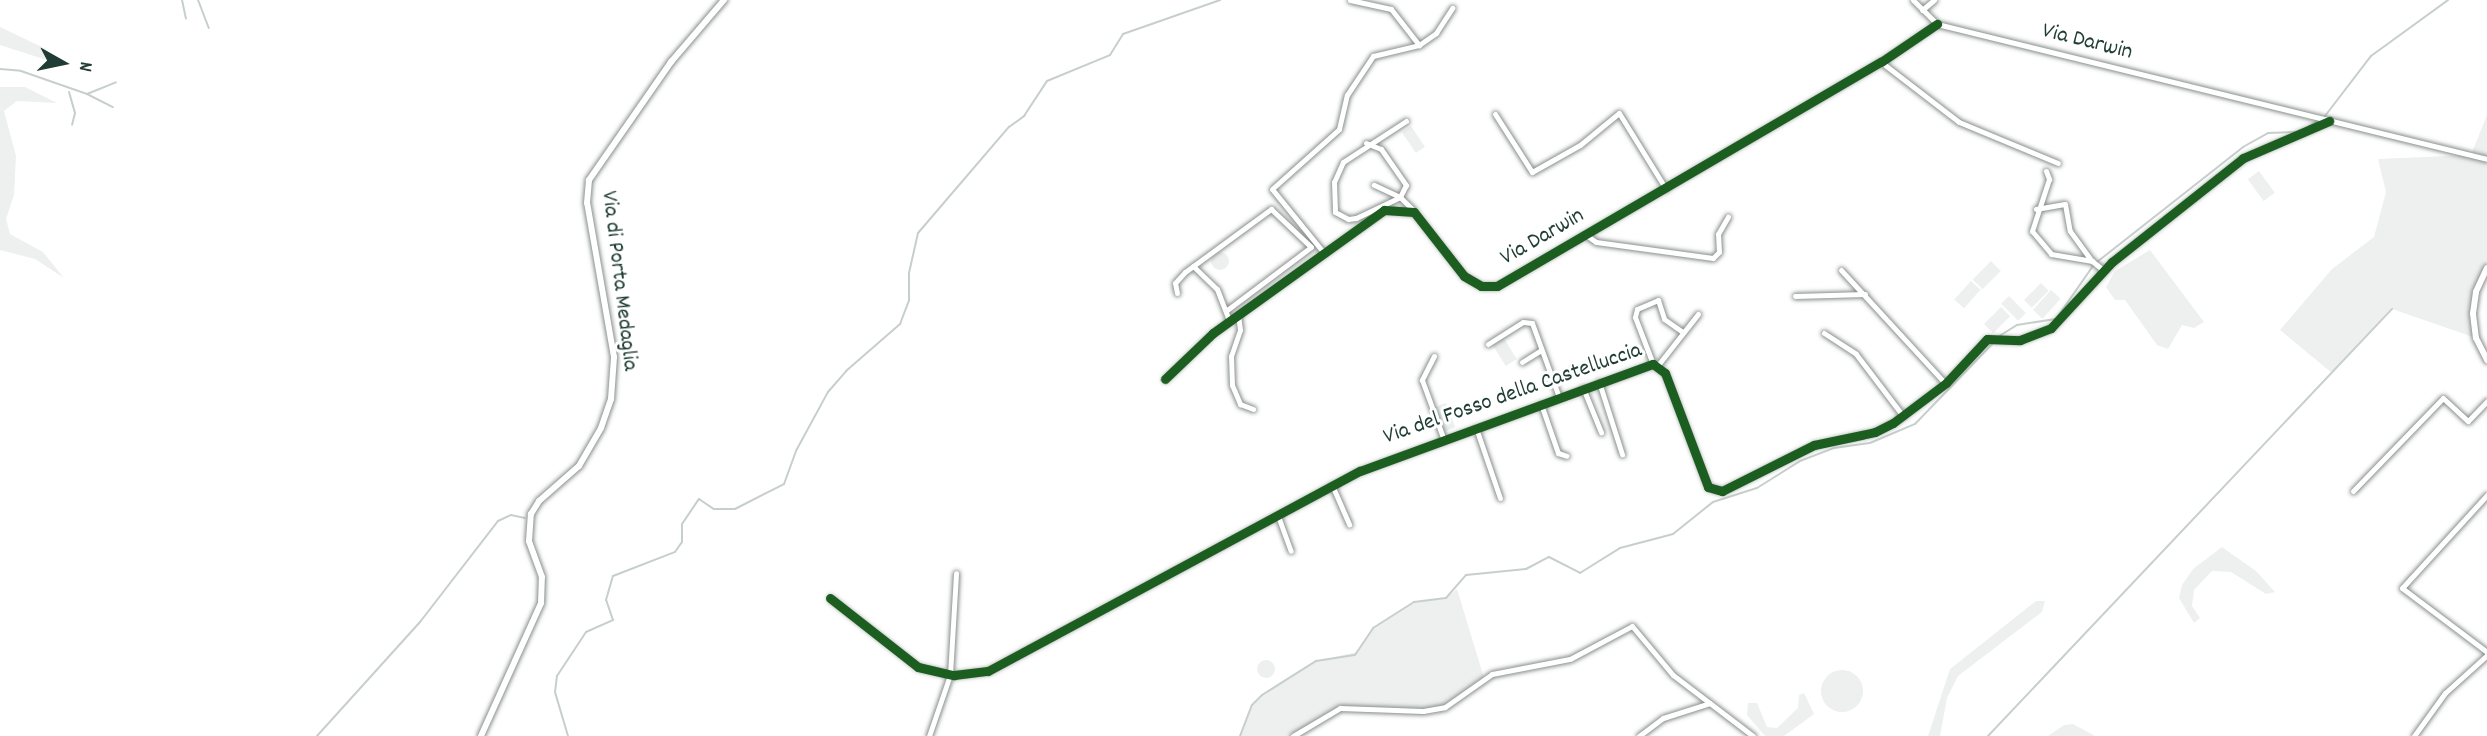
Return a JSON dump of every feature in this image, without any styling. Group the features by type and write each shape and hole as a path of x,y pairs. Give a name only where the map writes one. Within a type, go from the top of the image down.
{"street":[{"name":"Via di Porta Medaglia","path":"481,736 541,603 542,577 528,534 531,514 539,501 579,466 601,428 611,399 614,357 587,203 589,180 670,62 724,0"},
{"path":"1350,0 1391,9 1419,45"},
{"path":"1913,0 1937,24"},
{"path":"1922,10 1934,0"},
{"path":"1324,253 1272,189 1339,129 1347,95 1373,56 1419,45 1436,33 1452,8"},
{"name":"Via Darwin","path":"1415,212 1461,273 1485,287 1504,283 1881,62 1937,24 2487,159"},
{"path":"1410,48 1412,37"},
{"path":"1881,62 1968,127 2058,163"},
{"path":"1495,114 1532,172 1575,149 1619,113 1666,189"},
{"path":"1366,143 1381,149 1405,182 1399,197 1356,218 1348,219 1335,212 1338,171 1351,153 1366,143 1406,121"},
{"name":"Via del Fosso della Castelluccia","path":"831,598 904,660 950,675 983,673 1005,665 1332,485 1599,382 1656,365 1707,486 1714,491 1751,478 1814,445 1875,432 1903,416 1945,383 1983,341 1992,338 2022,340 2051,328 2103,270 2243,158 2329,121"},
{"path":"2046,170 2048,184 2036,209 2032,231 2051,254 2095,262"},
{"path":"1374,185 1399,197 1415,212"},
{"path":"2036,209 2065,204 2070,231 2103,270"},
{"path":"1177,293 1175,283 1269,208 1311,247 1227,310"},
{"path":"1165,379 1229,321 1384,210 1415,212"},
{"path":"1586,235 1596,242 1713,258 1719,252 1718,234 1728,217"},
{"path":"1193,267 1205,273 1227,310 1229,321"},
{"path":"2487,268 2473,310 2476,338 2487,360"},
{"path":"1841,270 1945,383"},
{"path":"1795,296 1865,294"},
{"path":"1656,365 1635,317 1637,309 1658,300 1664,319 1681,331"},
{"path":"1656,365 1681,331 1698,314"},
{"path":"1237,315 1240,337 1231,356 1232,385 1240,404 1253,409"},
{"path":"1488,344 1527,321 1559,397"},
{"path":"1824,333 1856,354 1903,416"},
{"path":"1522,362 1541,350"},
{"path":"1434,356 1422,380 1444,440"},
{"path":"1599,382 1622,454"},
{"path":"1583,388 1601,432"},
{"path":"2353,491 2443,398 2468,421 2487,401"},
{"path":"1541,404 1559,453 1567,456"},
{"path":"1476,428 1500,498"},
{"path":"1332,485 1349,524"},
{"path":"2414,736 2445,693 2487,653 2402,588 2487,495"},
{"path":"1278,516 1291,551"},
{"path":"929,736 950,675 956,573"},
{"path":"1293,736 1340,708 1441,708 1492,674 1574,657 1630,626 1673,675 1753,736"},
{"path":"1639,736 1663,718 1710,703"}],"shaded area":[{"path":"0,27 44,48 62,65 0,45"},
{"path":"0,87 25,87 57,103 17,101 4,111 16,156 14,195 6,219 10,234 43,252 64,278 35,259 0,250"},
{"path":"2487,115 2487,269 2473,310 2476,338 2392,309 2332,373 2280,330 2332,269 2374,237 2386,192 2378,159 2471,155"},
{"path":"1411,126 1425,147 1416,153 1402,132"},
{"path":"2259,171 2275,193 2264,201 2248,179"},
{"path":"2150,250 2204,322 2194,328 2182,325 2168,349 2157,345 2125,300 2115,300 2106,287 2115,271"},
{"path":"1220,252 1226,255 1229,261 1226,267 1220,270 1214,267 1211,261 1214,255"},
{"path":"1991,261 2001,271 1983,289 1973,279"},
{"path":"1971,281 1981,290 1964,308 1954,300"},
{"path":"2041,283 2049,291 2032,308 2024,300"},
{"path":"2051,290 2061,299 2043,319 2033,310"},
{"path":"2009,296 2026,313 2018,321 2001,304"},
{"path":"2001,307 2010,316 1993,333 1984,324"},
{"path":"1503,337 1517,359 1506,366 1492,344"},
{"path":"1446,403 1455,427 1444,432 1435,407"},
{"path":"2222,547 2256,571 2275,592 2266,594 2231,572 2212,571 2194,590 2192,606 2200,618 2194,623 2179,598 2182,585 2193,569"},
{"path":"1457,589 1484,678 1454,702 1423,711 1340,708 1294,736 1240,736 1252,705 1266,692 1316,661 1357,652 1373,628 1414,602 1446,598"},
{"path":"2036,601 2045,601 2042,612 1958,676 1947,698 1940,736 1928,736 1950,669"},
{"path":"1262,660 1270,660 1275,669 1273,676 1262,678 1257,673 1257,665"},
{"path":"1842,670 1857,676 1863,691 1857,706 1842,712 1827,706 1821,691 1827,676"},
{"path":"1804,693 1814,714 1784,736 1765,736 1747,715 1748,703 1757,703 1767,727 1777,728 1798,708 1799,695"},
{"path":"2073,724 2095,736 2048,736 2064,725"}],"waterway":[{"path":"182,0 186,19"},
{"path":"198,0 209,28"},
{"path":"568,736 555,692 557,676 586,632 613,620 606,600 613,576 675,552 682,542 682,524 699,499 714,509 735,509 784,484 797,449 828,392 846,371 900,324 909,300 909,273 918,233 1009,127 1024,116 1047,81 1110,55 1123,34 1220,0"},
{"path":"2325,116 2371,56 2448,0"},
{"path":"0,69 21,71 87,94 116,82"},
{"path":"69,92 75,113 72,125"},
{"path":"87,94 113,107"},
{"path":"2308,127 2320,119"},
{"path":"2097,262 2243,147 2268,133 2299,132"},
{"path":"1240,736 1252,705 1262,695 1316,661 1355,655 1373,628 1414,602 1446,598 1466,575 1526,569 1549,557 1580,573 1620,548 1673,534 1713,502 1757,488 1800,461 1834,448 1870,443 1915,424 2001,335 2017,325 2056,319 2093,266"},
{"path":"1988,736 2392,309"},
{"path":"317,736 420,622 498,521 511,515 525,518"}],"cycle path":[{"path":"1165,379 1213,333 1384,210 1414,212 1464,276 1481,286 1497,286 1881,62 1937,24"},
{"path":"830,598 918,667 954,675 988,671 1360,471 1653,364 1665,373 1708,487 1722,491 1814,445 1875,432 1893,423 1946,383 1987,339 2020,340 2051,328 2112,262 2243,158 2329,121"}]}
